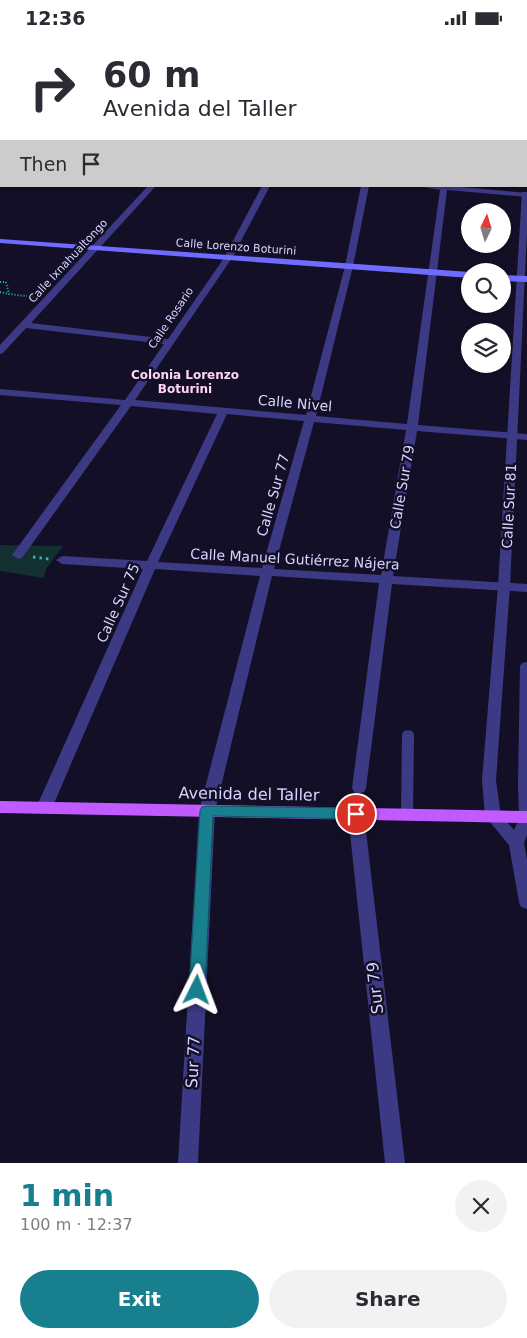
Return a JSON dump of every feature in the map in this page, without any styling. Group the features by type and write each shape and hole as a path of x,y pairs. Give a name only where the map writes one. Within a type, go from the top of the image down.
{"main road":[{"name":"Calle Lorenzo Boturini","path":"0,241 461,275"},
{"path":"511,278 524,279"},
{"name":"Avenida del Taller","path":"0,807 527,817"}],"street":[{"name":"Calle Ixnahualtongo","path":"0,351 151,187"},
{"name":"Calle Rosario","path":"18,555 128,403 228,258 265,187"},
{"name":"Calle Sur 77","path":"207,811 266,573 310,418 349,267 365,187"},
{"path":"444,187 526,194"},
{"name":"Calle Sur 79","path":"360,788 386,579 412,427 444,187"},
{"name":"Calle Sur 81","path":"493,816 489,780 524,279 526,194"},
{"path":"24,325 170,342"},
{"name":"Calle Nivel","path":"0,392 527,437"},
{"name":"Calle Sur 75","path":"44,808 150,567 223,411"},
{"name":"Calle Manuel Gutiérrez Nájera","path":"62,560 150,567 527,588"},
{"path":"516,843 527,817 525,784 527,666"},
{"name":"Sur 77","path":"188,1163 207,811"},
{"name":"Sur 79","path":"356,814 395,1163"},
{"path":"493,816 516,843 527,902"}],"lane":[{"path":"407,815 408,734"}],"path":[{"path":"0,282 6,283 8,294"},
{"path":"0,292 48,298"}],"green space":[{"path":"0,545 63,546 46,569 44,578 0,571"}],"district":[{"name":"Colonia Lorenzo Boturini","path":"185,382"}],"route":[{"path":"197,990 207,811 356,814"}]}
